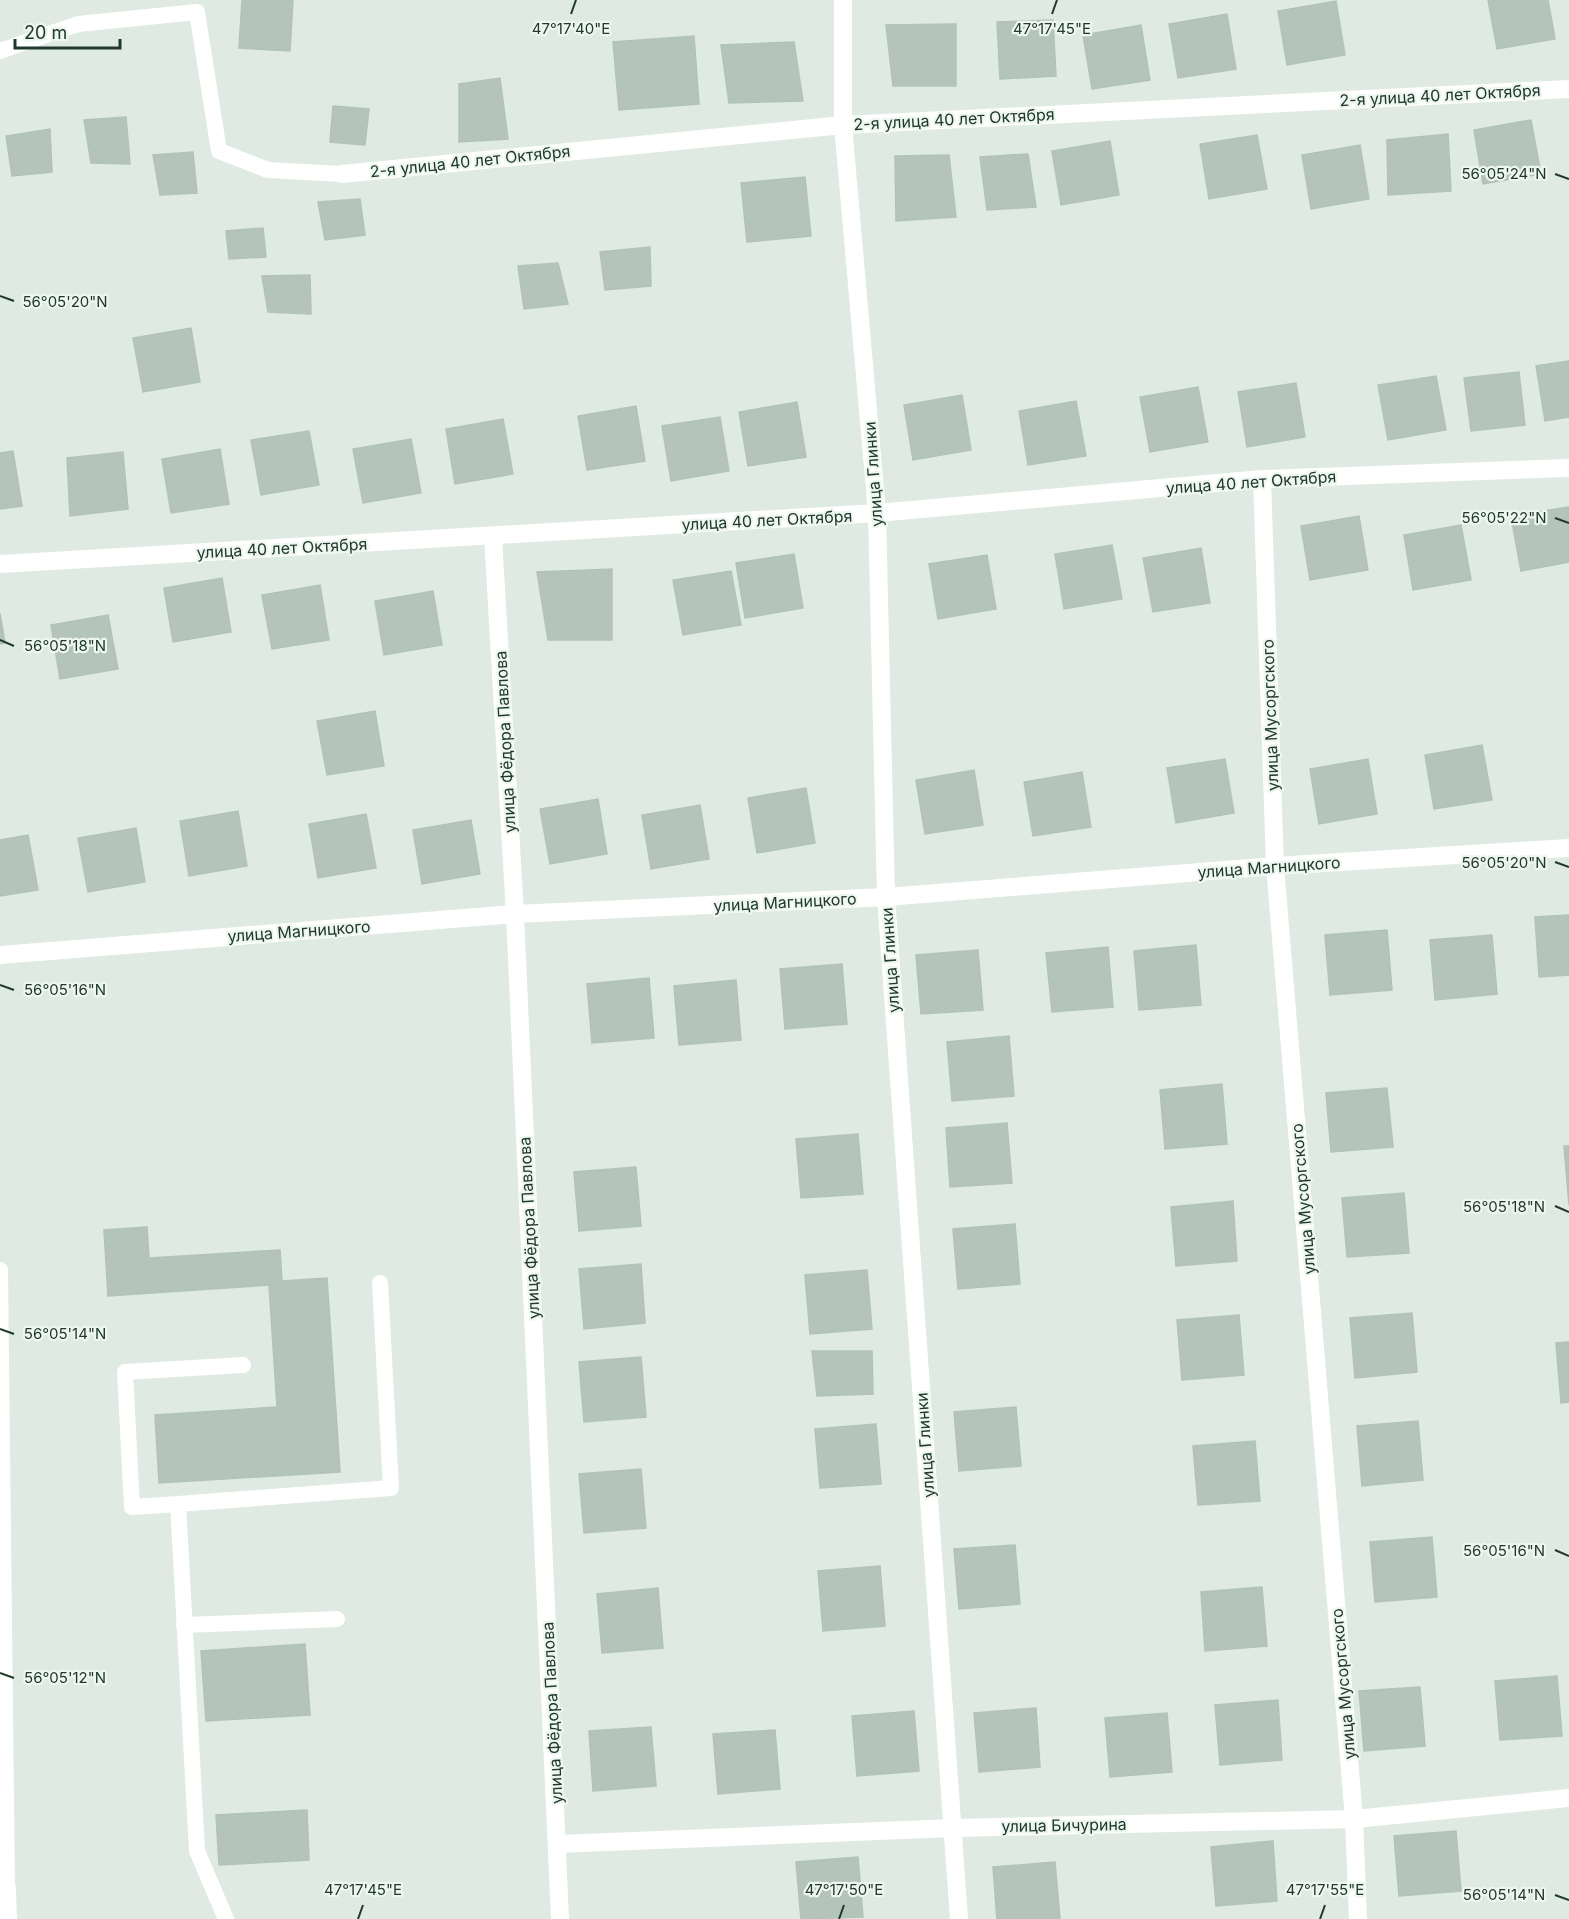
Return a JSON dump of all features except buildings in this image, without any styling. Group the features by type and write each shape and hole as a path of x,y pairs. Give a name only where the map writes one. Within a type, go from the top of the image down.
{"street":[{"name":"улица Глинки","path":"843,0 843,124 876,513 886,897 959,1919"},
{"name":"2-я улица 40 лет Октября","path":"342,174 843,124 1569,89"},
{"name":"улица 40 лет Октября","path":"0,564 876,513 1262,479 1569,468"},
{"name":"улица Мусоргского","path":"1262,479 1275,866 1354,1819 1358,1919"},
{"name":"улица Фёдора Павлова","path":"493,537 515,914 560,1919"},
{"name":"улица Магницкого","path":"0,955 515,914 886,897 1275,866 1569,848"},
{"name":"улица Бичурина","path":"558,1844 953,1828 1354,1819 1569,1798"},
{"path":"3,1888 8,1919"}],"lane":[{"path":"0,51 78,24 197,12 219,151 268,170 342,174"},
{"path":"0,1270 3,1888"},
{"path":"243,1365 125,1372 132,1507 391,1488 380,1283"},
{"path":"178,1504 196,1851 226,1919"},
{"path":"184,1625 338,1619"}]}
